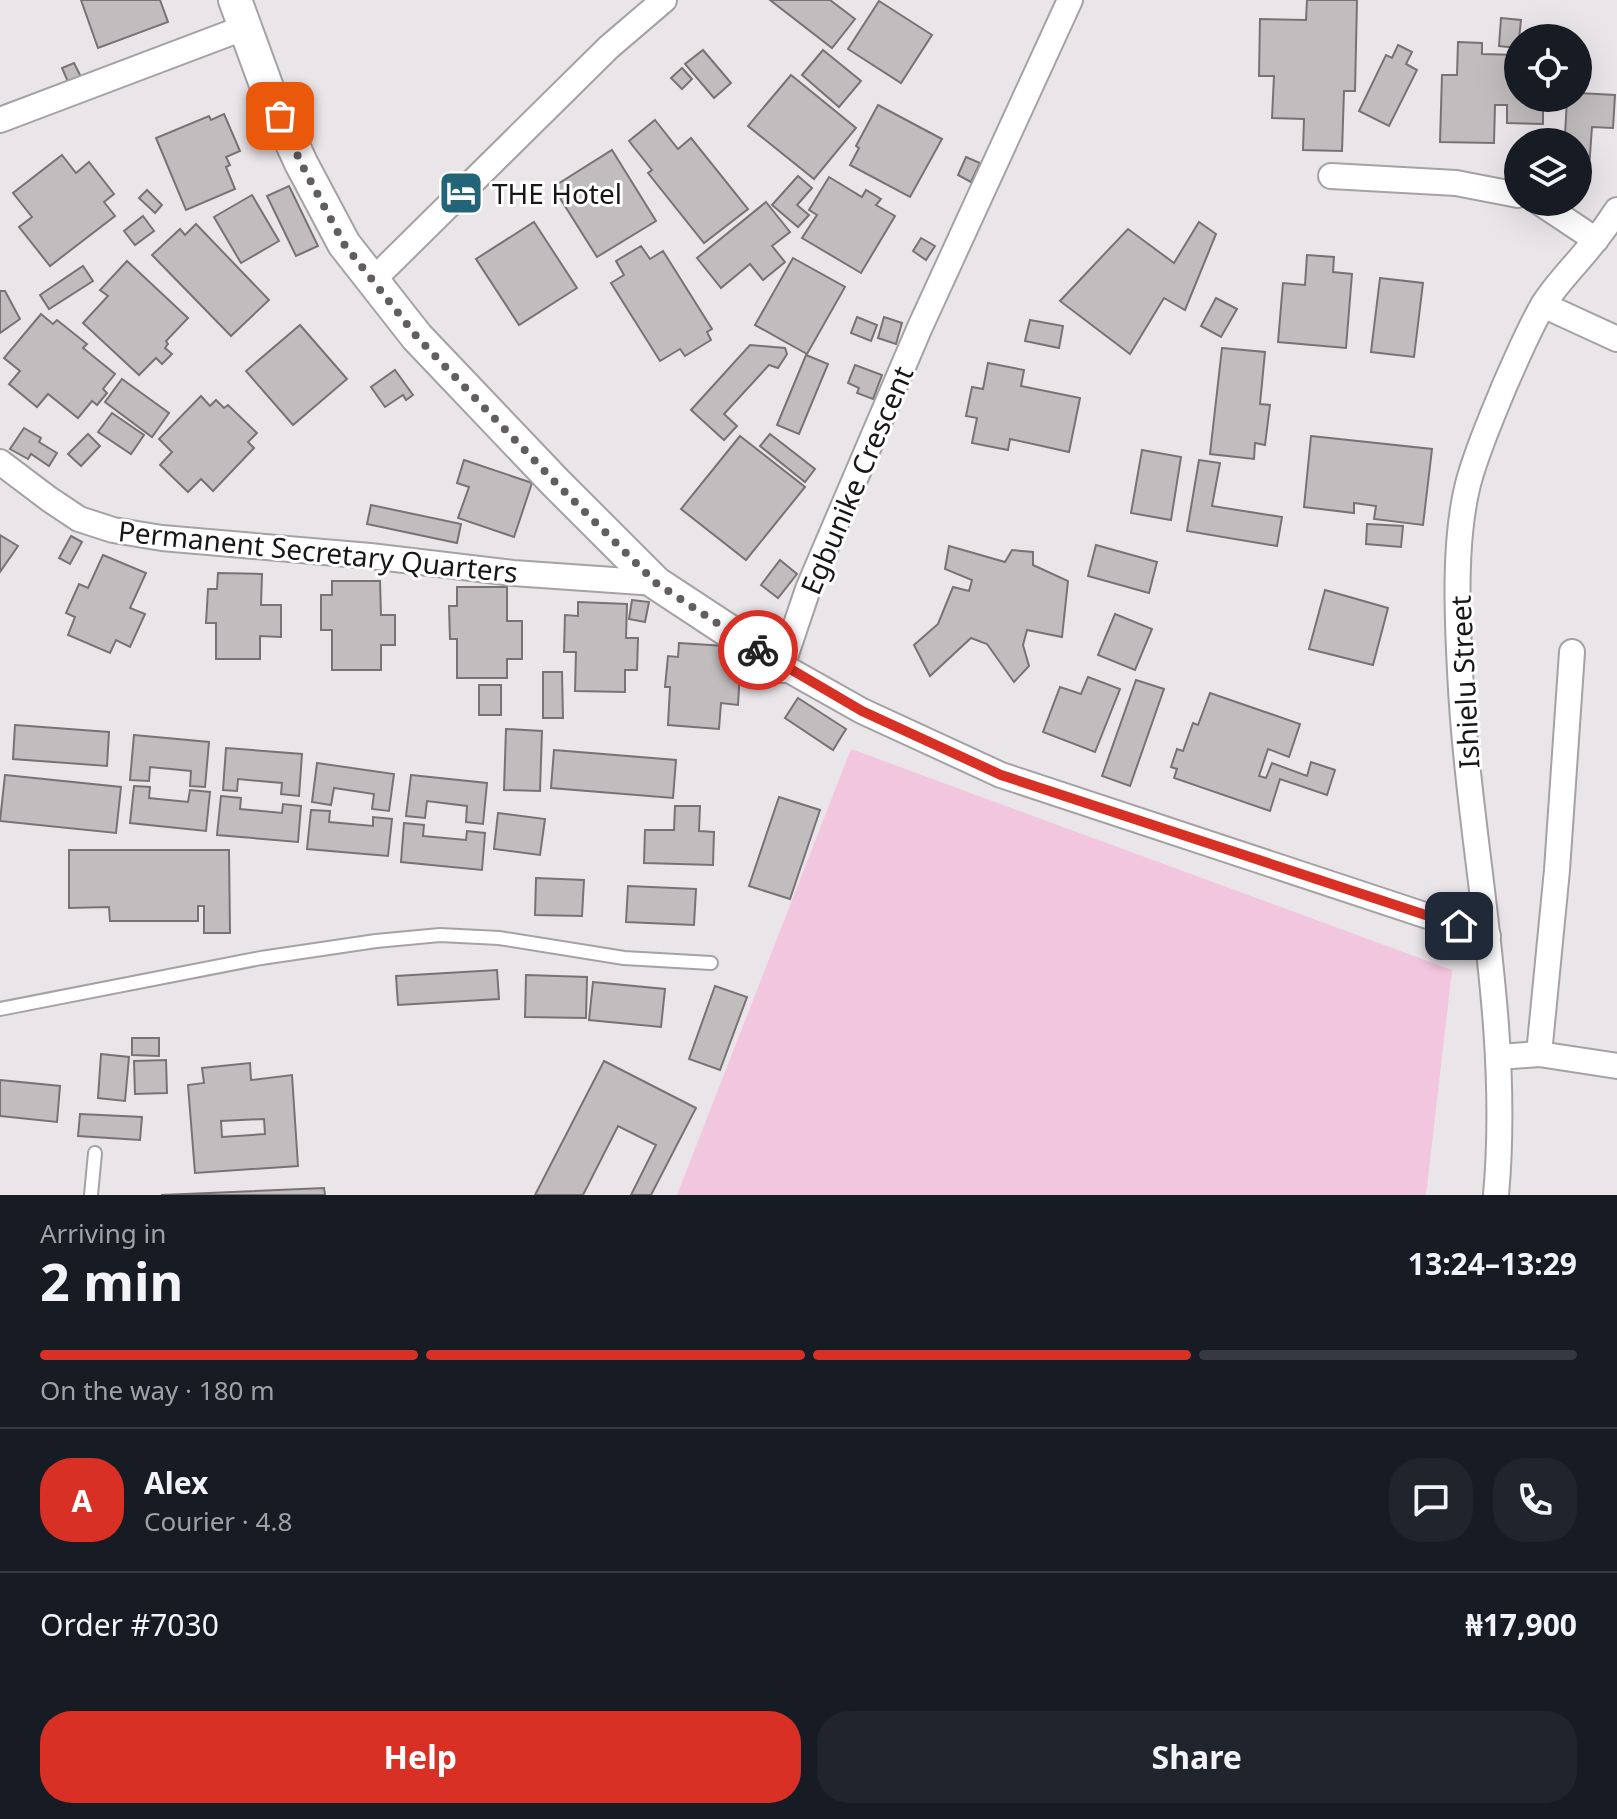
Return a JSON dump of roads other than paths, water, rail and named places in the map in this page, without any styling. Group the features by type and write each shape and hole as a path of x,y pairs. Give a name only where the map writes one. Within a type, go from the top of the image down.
{"street":[{"path":"372,281 609,47 664,0"},
{"name":"Egbunike Crescent","path":"782,666 808,589 920,327 1070,0"},
{"path":"0,120 240,13 269,93 301,163 344,244 417,337 656,583 782,666 862,711 1001,775 1488,936"},
{"path":"1331,176 1456,183 1504,192"},
{"name":"Ishielu Street","path":"1496,1195 1500,1159 1498,1057 1488,936 1462,731 1457,624 1463,511 1468,484 1486,431 1543,305 1617,210"},
{"path":"1560,216 1596,240"},
{"path":"1543,305 1617,339"},
{"name":"Permanent Secretary Quarters","path":"0,462 79,519 113,530 162,538 370,556 513,573 656,583"},
{"path":"1539,1054 1557,870 1572,652"},
{"path":"1498,1057 1539,1054 1617,1066"}],"lane":[{"path":"0,1009 261,958 440,935 499,938 624,958 711,963"},
{"path":"91,1195 95,1153"}],"place":[{"name":"THE Hotel","path":"461,193"}]}
